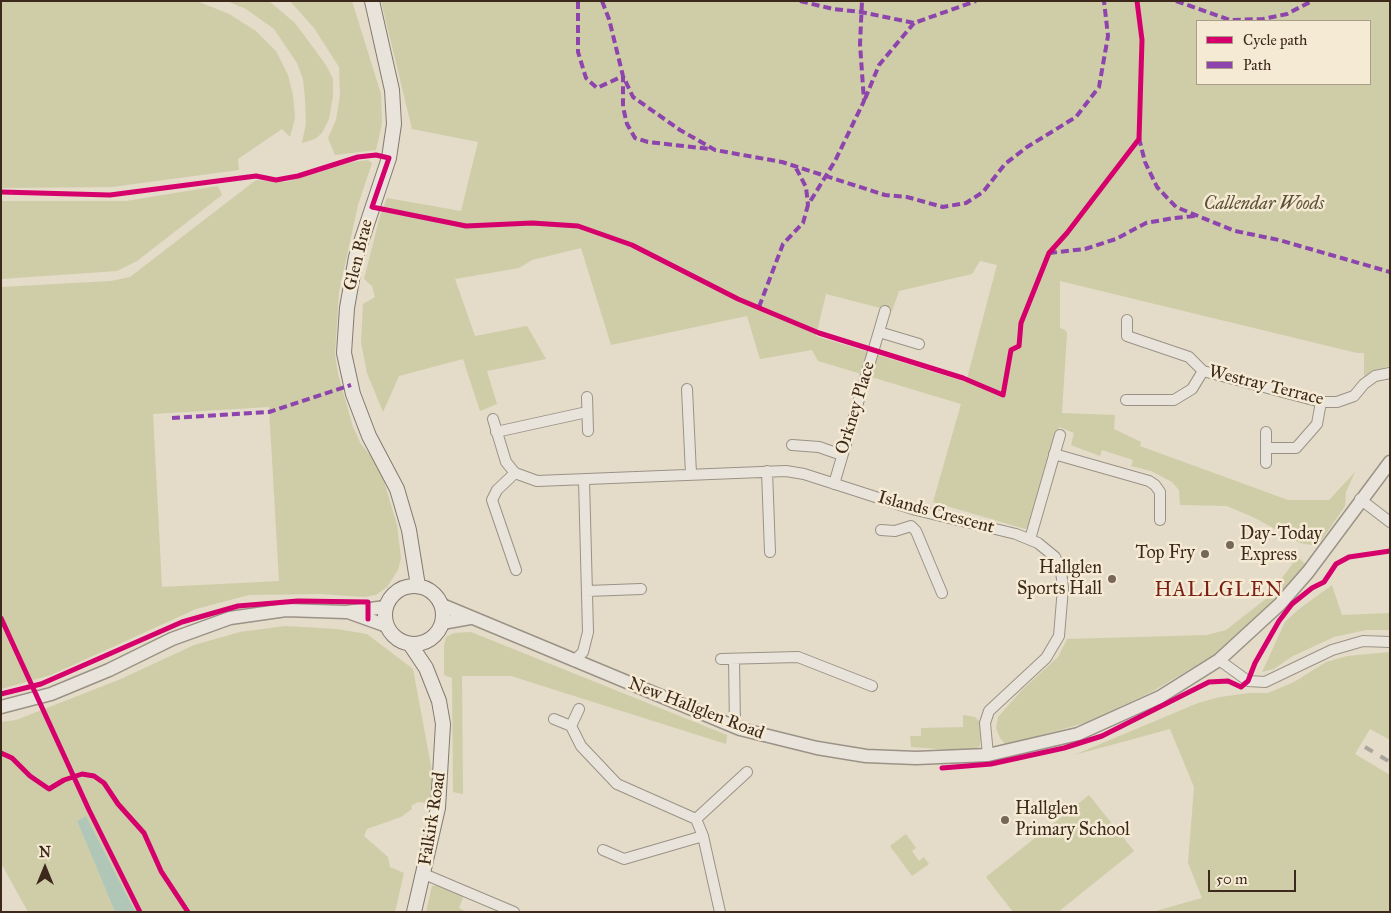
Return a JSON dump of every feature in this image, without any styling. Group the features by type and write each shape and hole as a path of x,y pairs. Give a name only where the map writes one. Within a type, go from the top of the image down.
{"main road":[{"name":"Glen Brae","path":"372,1 392,90 394,124 389,158 364,230 348,298 344,353 353,394 369,436 397,489 409,530 413,562 412,586"},
{"path":"412,586 433,592 442,605 442,623 436,634 426,642 410,644 396,638 387,626 386,606 393,594 412,586"},
{"name":"Falkirk Road","path":"426,642 426,668"},
{"name":"Falkirk Road","path":"410,644 426,668 439,701 443,724 441,787 424,874 414,912"}],"street":[{"name":"Orkney Place","path":"834,484 885,311"},
{"name":"Westray Terrace","path":"1127,320 1127,336 1189,357 1203,372 1321,402 1337,402 1354,396 1364,384 1375,376 1390,372"},
{"path":"879,332 919,344"},
{"path":"1126,400 1174,400 1192,389 1203,372"},
{"path":"687,389 691,474"},
{"path":"587,397 588,431"},
{"path":"1266,448 1296,448 1317,424 1321,402"},
{"path":"496,432 587,412"},
{"path":"493,419 506,462 515,473 497,490 492,500 516,570"},
{"path":"1266,432 1266,463"},
{"path":"1030,539 1060,435"},
{"path":"792,445 819,447 842,455"},
{"path":"1054,454 1149,481 1160,492 1160,520"},
{"name":"New Hallglen Road","path":"442,605 574,662 735,727 817,748 866,756 916,758 988,755 1078,734 1160,697 1219,660 1280,604 1297,585 1332,540 1360,499 1390,462"},
{"path":"768,471 770,552"},
{"name":"Islands Crescent","path":"515,473 537,482 768,471 804,474 916,510 1030,539 1055,556 1061,571 1063,588 1059,636 1046,658 989,711 985,723 988,755"},
{"path":"574,662 583,652 587,642 584,480"},
{"path":"1360,499 1390,522"},
{"path":"911,526 916,510"},
{"path":"881,530 895,531 911,526"},
{"path":"911,526 916,531 942,593"},
{"path":"587,591 641,589"},
{"path":"1,707 51,694 109,670 172,639 230,618 286,610 346,612 386,606"},
{"path":"346,612 387,626"},
{"path":"442,623 470,618"},
{"path":"1219,660 1248,681 1264,682 1332,650 1363,641 1390,642"},
{"path":"721,659 798,657 872,686"},
{"path":"734,659 735,727"},
{"path":"571,726 579,709"},
{"path":"554,719 571,726 581,746 617,784 696,819 703,836 720,912"},
{"path":"696,819 747,772"},
{"path":"603,850 624,859 703,836"},
{"path":"424,874 514,912"}],"green space":[{"path":"1,1 197,1 229,14 256,31 276,51 288,75 293,95 295,118 290,137 282,129 238,159 239,170 112,187 1,188"},
{"path":"227,1 269,1 295,23 326,65 333,79 333,96 329,119 322,133 315,139 302,143 306,123 305,99 303,79 297,63 274,29 246,9"},
{"path":"290,1 352,1 381,94 382,124 376,150 335,155 328,138 336,120 340,95 339,67 314,28"},
{"name":"Callendar Woods","path":"381,1 1390,1 1390,366 1372,371 1364,378 1364,353 1357,353 1060,281 1060,328 1067,333 1062,413 1115,415 1114,429 1141,442 1140,446 1288,500 1329,500 1355,472 1346,492 1345,506 1319,544 1300,543 1255,518 1227,506 1180,505 1179,490 1172,482 1151,471 1131,466 1133,460 1102,450 1100,456 1071,445 1074,433 1059,427 1031,526 1025,529 933,502 961,404 818,361 812,350 760,359 747,316 611,345 581,248 532,260 519,268 455,279 475,336 527,326 546,359 487,371 497,404 480,411 463,359 399,376 383,412 367,373 361,342 363,304 375,297 372,286 364,279 380,216 387,198 461,211 478,142 412,129","holes":["980,261 997,265 966,382 816,336 826,294 892,311 899,291 972,274"]},
{"path":"368,160 372,163 358,205 339,292 335,354 338,374 353,427 361,444 372,458 383,478 397,525 401,558 398,570 387,587 376,595 364,597 320,594 249,595 196,609 51,675 1,689 1,287 111,281 130,277 256,180 286,182 352,162","holes":["269,407 279,581 162,587 153,414"]},
{"path":"218,186 222,195 137,261 117,271 1,279 1,201 126,201"},
{"path":"1296,555 1305,564 1276,604 1215,655 1151,692 1088,722 1006,745 1000,738 996,728 998,717 1022,690 1058,657 1067,639 1207,635 1226,630 1267,598 1291,566"},
{"path":"1332,585 1342,615 1390,613 1390,630 1366,630 1334,637 1293,656 1274,669 1262,672 1285,622 1299,609"},
{"path":"285,626 337,629 367,634 413,669 434,782 429,803 418,802 411,806 412,809 401,817 367,829 364,836 388,857 390,867 404,873 395,912 136,912 86,816 77,821 115,912 28,912 1,863 1,722 16,720 121,679 194,645 240,632"},
{"path":"471,632 727,735 726,744 511,676 462,676 463,794 453,792 452,678 444,675 444,646 446,637 454,633"},
{"path":"1390,652 1390,740 1370,729 1355,754 1390,775 1390,912 1152,912 1202,898 1188,863 1194,787 1170,729 1074,755 1198,703 1220,697 1249,693 1268,693 1294,682 1326,662 1347,656"},
{"path":"963,715 975,717 982,724 983,734 979,747 967,751 911,747 910,736 921,736 921,728 963,727"},
{"path":"1089,795 1134,851 1058,912 1013,912 986,877"},
{"path":"906,834 916,848 912,851 919,861 924,857 929,864 912,876 890,846"},
{"path":"440,885 464,895 459,908 467,912 426,912 432,886"}],"shaded area":[{"path":"86,816 136,912 115,912 77,821"}],"railway":[{"path":"1365,747 1390,762"}],"marked path":[{"path":"578,1 578,52 586,78 597,88 623,76 623,107 627,124 635,138 648,142 710,149"},
{"path":"602,1 609,19 623,76 633,97 680,130 715,150 782,162 885,195 907,197 943,207 966,203 983,192 1005,164 1027,147 1076,117 1099,87 1108,36 1104,1"},
{"path":"800,1 833,9 861,12 914,23 976,1"},
{"path":"759,307 783,244 803,223 808,205 835,161 864,101 860,44 862,1"},
{"path":"1176,1 1230,20 1263,19 1287,14 1312,1"},
{"path":"865,99 879,65 914,23"},
{"path":"1139,138 1145,162 1157,187 1176,207 1235,231 1279,240 1390,272"},
{"path":"796,168 806,187 808,205"},
{"path":"1049,253 1085,249 1116,239 1146,223 1195,216"},
{"path":"172,418 269,412 351,385"}],"cycle path":[{"path":"1,192 110,195 256,176 276,180 298,176 358,157 376,155 389,158 372,207 466,226 532,223 578,226 632,245 738,299 819,333 963,378 1003,395 1011,350 1019,346 1021,323 1049,253 1067,233 1139,139 1142,40 1137,1"},
{"path":"942,768 991,764 1064,748 1102,736 1209,682 1228,681 1241,687 1248,681 1255,663 1279,621 1292,604 1312,588 1324,582 1336,564 1349,557 1390,551"},
{"path":"1,694 41,684 182,622 238,606 298,601 368,602 368,619"},
{"path":"1,618 89,810 140,912"},
{"path":"1,753 12,758 30,776 49,789 64,780 82,774 94,776 104,783 118,804 144,833 161,871 188,912"}],"place":[{"name":"Day-Today Express","path":"1230,545"},
{"name":"Top Fry","path":"1205,554"},
{"name":"Hallglen Sports Hall","path":"1112,579"},
{"name":"Hallglen Primary School","path":"1005,820"}],"district":[{"name":"HALLGLEN","path":"1219,591"}]}
